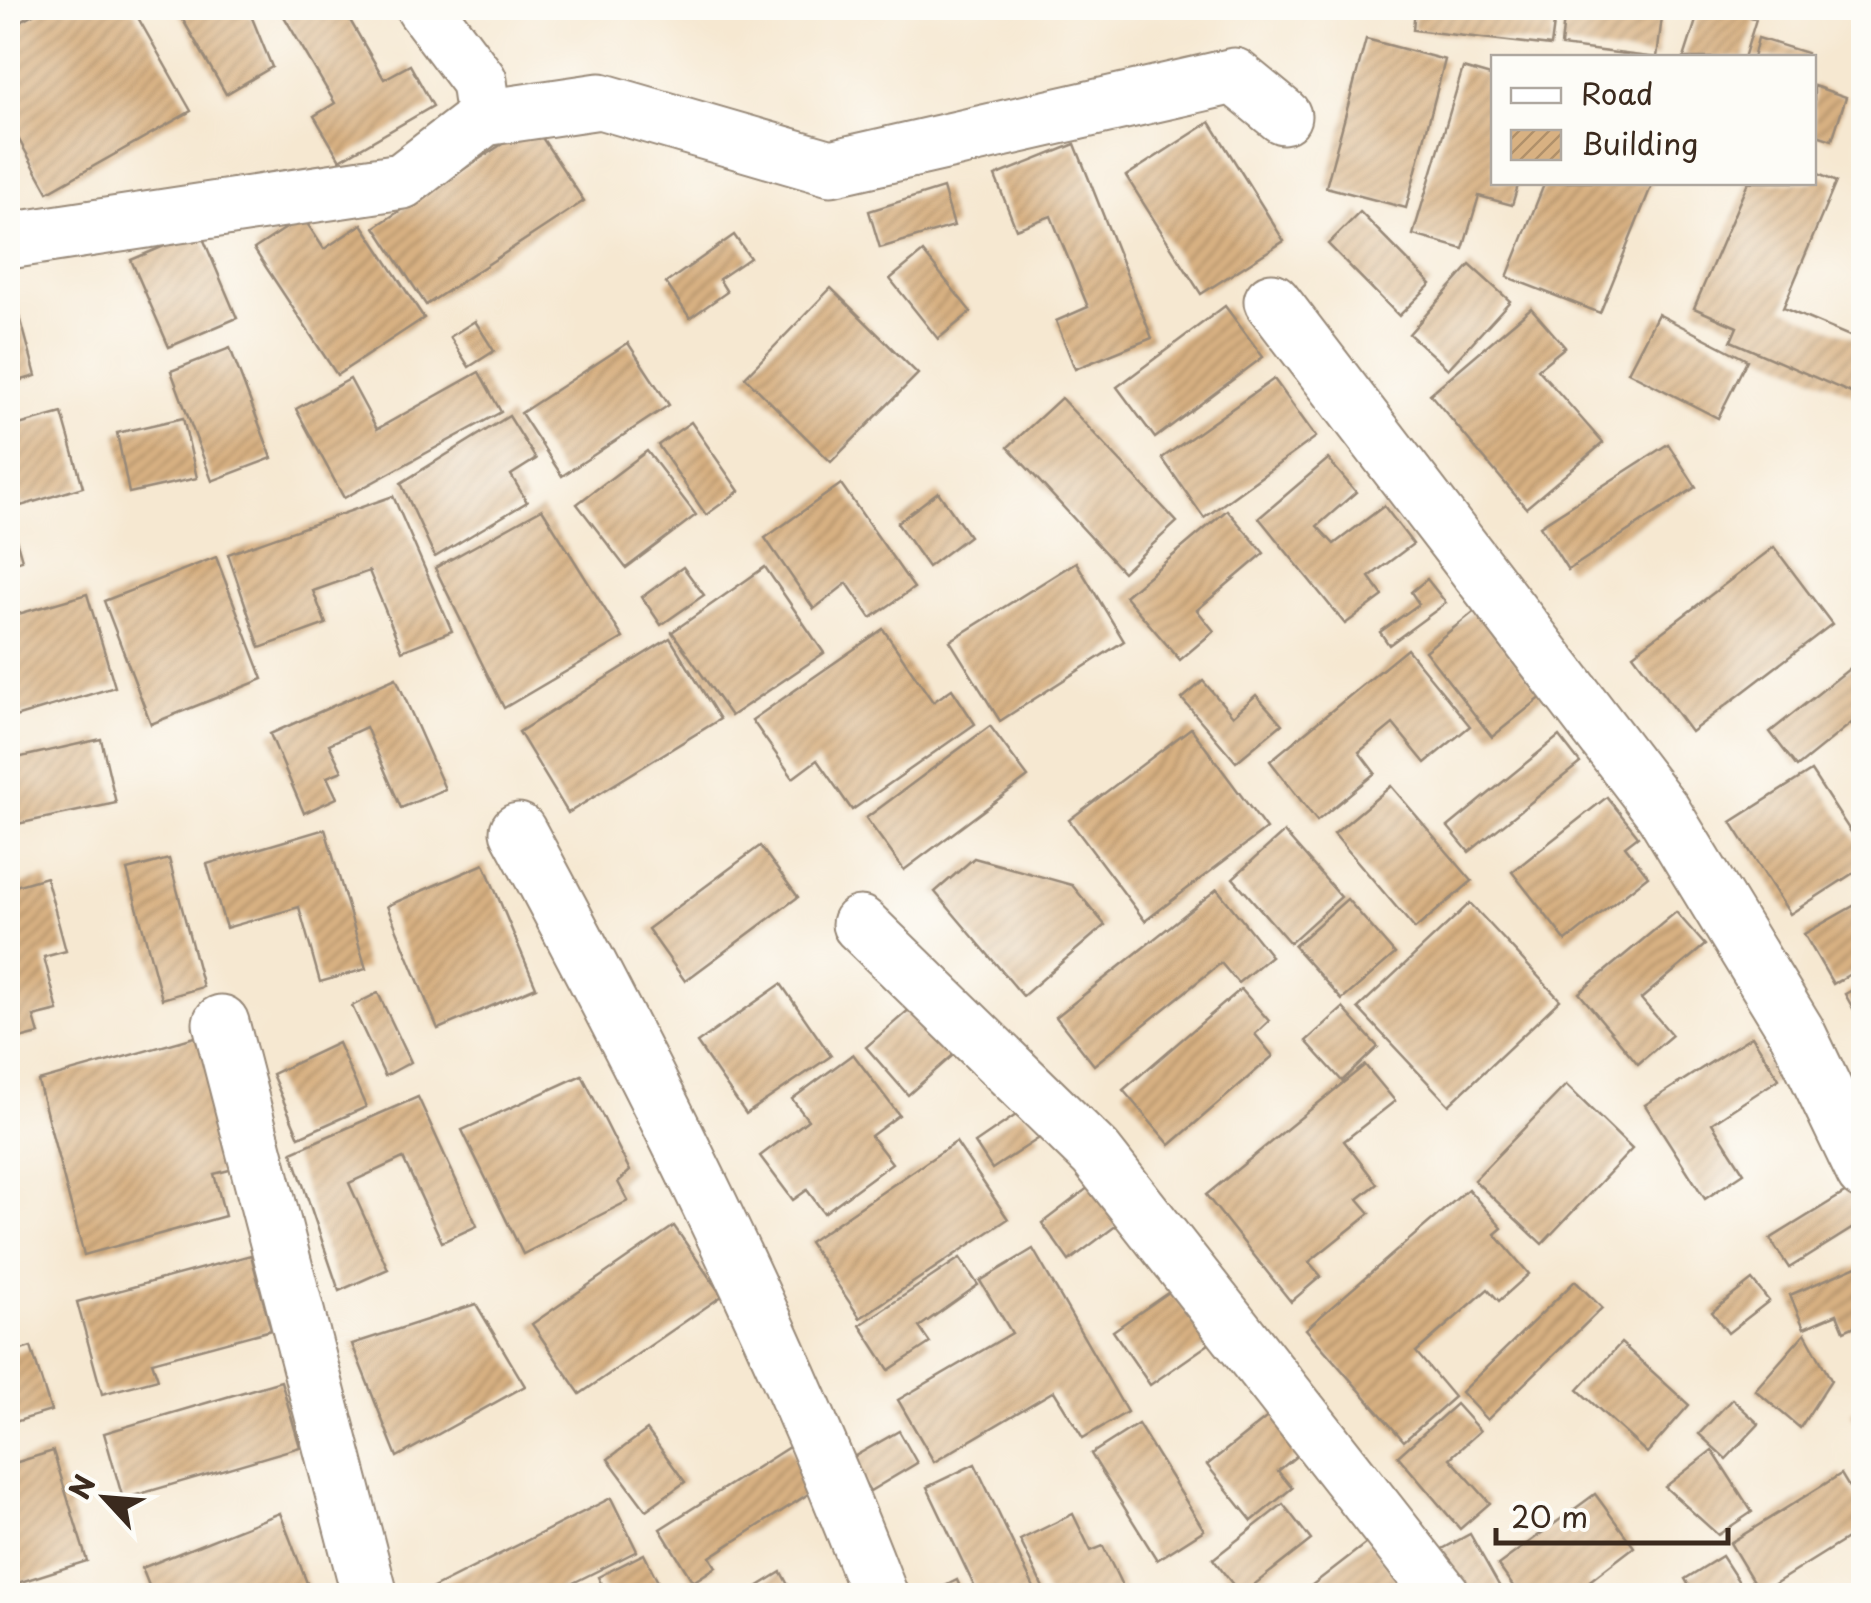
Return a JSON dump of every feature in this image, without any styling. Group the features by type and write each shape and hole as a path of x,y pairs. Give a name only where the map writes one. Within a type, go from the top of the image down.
{"street":[{"path":"424,8 479,81 484,118"},
{"path":"8,241 402,181 484,118 600,101 831,168 1234,76 1283,116"},
{"path":"1272,301 1663,812 1796,1032 1864,1172"},
{"path":"518,831 619,1019 813,1422 880,1596"},
{"path":"860,924 1096,1154 1443,1596"},
{"path":"220,1023 370,1596"}],"building":[{"path":"44,8 133,9 191,111 48,192 8,120 8,28"},
{"path":"176,8 248,8 272,67 226,94"},
{"path":"279,8 343,8 384,79 410,65 433,106 340,160 314,116 335,103"},
{"path":"1415,8 1556,8 1551,46 1413,30"},
{"path":"1565,8 1663,8 1657,55 1561,46"},
{"path":"1700,8 1721,8 1756,19 1745,55 1685,55"},
{"path":"1758,38 1807,53 1807,55 1754,55"},
{"path":"1366,39 1445,60 1406,208 1326,187"},
{"path":"1463,68 1491,76 1491,185 1518,185 1512,205 1479,196 1463,249 1413,235"},
{"path":"1816,87 1846,97 1832,140 1816,135"},
{"path":"1210,122 1284,241 1201,294 1126,176"},
{"path":"533,124 584,201 426,305 375,227"},
{"path":"1075,144 1152,338 1075,369 1056,321 1088,307 1051,216 1016,229 995,176"},
{"path":"1816,173 1836,182 1783,308 1864,342 1860,397 1731,341 1737,327 1694,308 1747,185 1816,185"},
{"path":"1544,185 1652,185 1600,313 1507,277"},
{"path":"943,188 954,226 880,248 869,211"},
{"path":"1360,212 1431,284 1399,316 1328,244"},
{"path":"303,217 324,249 362,224 424,318 337,375 254,249"},
{"path":"200,231 237,318 169,347 131,260"},
{"path":"734,235 750,258 719,279 727,292 690,318 666,283"},
{"path":"923,252 971,312 938,339 890,279"},
{"path":"1470,265 1510,301 1448,369 1409,334"},
{"path":"8,277 36,376 8,384"},
{"path":"831,288 918,374 831,462 745,377"},
{"path":"1225,306 1263,357 1155,438 1117,387"},
{"path":"1531,308 1565,347 1538,369 1603,443 1526,508 1430,394"},
{"path":"1658,314 1747,360 1718,418 1628,372"},
{"path":"475,321 494,351 469,367 450,337"},
{"path":"628,343 669,405 562,476 521,413"},
{"path":"230,348 272,458 212,481 171,371"},
{"path":"479,372 501,412 344,498 296,409 350,379 377,429"},
{"path":"1274,379 1316,437 1204,518 1162,458"},
{"path":"1061,398 1177,522 1123,572 1008,447"},
{"path":"62,413 83,487 21,506 8,459 8,428"},
{"path":"509,416 536,459 511,475 527,502 435,557 401,483"},
{"path":"183,418 197,478 129,493 117,433"},
{"path":"691,422 739,491 706,515 658,445"},
{"path":"1668,444 1696,487 1568,570 1540,526"},
{"path":"647,451 696,515 626,568 577,504"},
{"path":"1328,459 1356,492 1317,526 1334,544 1384,506 1413,544 1369,577 1383,596 1345,624 1259,518"},
{"path":"841,484 914,588 871,618 847,583 814,609 765,538"},
{"path":"938,492 969,536 928,567 897,523"},
{"path":"393,496 452,631 402,651 369,571 313,591 326,624 260,648 228,554"},
{"path":"542,509 623,638 504,708 435,568"},
{"path":"1227,510 1264,553 1197,610 1214,631 1180,660 1125,596"},
{"path":"8,512 22,560 8,564"},
{"path":"1774,547 1832,624 1691,732 1633,654"},
{"path":"216,557 263,679 151,724 104,601"},
{"path":"1076,562 1124,641 1000,721 950,641"},
{"path":"683,567 704,595 661,625 642,597"},
{"path":"765,567 824,653 731,716 672,632"},
{"path":"1427,579 1446,603 1389,645 1380,632 1419,604 1411,592"},
{"path":"87,594 115,687 8,719 8,617"},
{"path":"1476,610 1543,696 1492,737 1425,651"},
{"path":"883,629 933,702 952,689 975,724 852,810 817,760 793,778 752,720"},
{"path":"670,638 720,719 568,813 519,732"},
{"path":"1407,649 1470,726 1425,763 1393,724 1359,752 1375,773 1317,821 1270,761"},
{"path":"1864,657 1864,713 1797,767 1770,732"},
{"path":"396,678 445,789 401,808 366,727 329,744 342,771 327,777 337,798 304,813 270,734"},
{"path":"1203,681 1233,716 1256,695 1282,724 1236,762 1182,699"},
{"path":"990,726 1028,777 904,870 866,818"},
{"path":"1191,728 1266,829 1145,921 1069,820"},
{"path":"1559,736 1580,763 1469,852 1448,827"},
{"path":"101,739 116,803 8,826 8,760"},
{"path":"1811,771 1864,852 1864,866 1790,914 1731,822"},
{"path":"1391,786 1472,881 1415,929 1334,834"},
{"path":"1607,797 1638,836 1625,846 1648,876 1566,941 1512,872"},
{"path":"325,829 366,969 320,982 299,907 226,928 207,864"},
{"path":"1284,832 1341,897 1290,943 1233,878"},
{"path":"760,846 798,897 685,981 648,929"},
{"path":"974,858 1072,885 1105,925 1023,996 935,892"},
{"path":"169,859 203,987 162,999 127,870"},
{"path":"484,864 536,987 438,1029 387,906"},
{"path":"46,877 66,951 44,957 58,1011 34,1017 39,1034 8,1042 8,888"},
{"path":"1217,889 1271,956 1238,983 1221,963 1094,1065 1056,1017"},
{"path":"1347,899 1395,954 1342,1000 1294,946"},
{"path":"1864,900 1864,966 1833,984 1804,934"},
{"path":"1470,903 1560,1000 1449,1105 1358,1008"},
{"path":"1676,912 1705,945 1641,999 1672,1035 1638,1064 1579,993"},
{"path":"781,984 831,1056 746,1114 697,1043"},
{"path":"1864,984 1864,1028 1845,994"},
{"path":"1241,989 1269,1021 1255,1034 1273,1056 1170,1145 1123,1090"},
{"path":"378,993 411,1062 385,1076 352,1006"},
{"path":"919,1001 960,1049 908,1095 866,1047"},
{"path":"1343,1008 1378,1047 1342,1081 1306,1041"},
{"path":"202,1035 237,1168 214,1174 225,1216 84,1255 38,1081"},
{"path":"1752,1036 1779,1079 1712,1123 1744,1173 1705,1199 1645,1105"},
{"path":"338,1043 366,1107 299,1137 272,1074"},
{"path":"853,1054 899,1115 871,1136 892,1163 824,1213 807,1190 793,1200 760,1156 808,1120 792,1099"},
{"path":"1365,1065 1395,1101 1344,1141 1377,1184 1358,1199 1370,1213 1309,1262 1321,1276 1291,1302 1206,1195"},
{"path":"582,1075 630,1171 618,1182 628,1201 523,1254 462,1130"},
{"path":"1566,1085 1632,1149 1542,1244 1474,1180"},
{"path":"418,1097 477,1226 442,1242 403,1158 349,1183 388,1269 339,1291 292,1152"},
{"path":"1022,1111 1041,1137 992,1169 975,1143"},
{"path":"956,1142 1008,1219 860,1318 809,1242"},
{"path":"1093,1184 1121,1222 1069,1261 1042,1223"},
{"path":"1468,1189 1502,1228 1495,1234 1529,1274 1499,1301 1488,1289 1416,1352 1454,1397 1404,1441 1306,1329"},
{"path":"1851,1189 1864,1210 1864,1221 1789,1268 1770,1239"},
{"path":"674,1226 722,1296 580,1394 532,1324"},
{"path":"1033,1249 1127,1412 1083,1438 1054,1391 934,1462 898,1400 1012,1333 980,1281"},
{"path":"251,1255 271,1330 152,1362 158,1379 102,1394 77,1302"},
{"path":"960,1258 978,1285 919,1327 930,1343 889,1370 860,1325"},
{"path":"1864,1263 1864,1322 1844,1331 1837,1314 1804,1328 1790,1295"},
{"path":"1752,1280 1769,1301 1728,1333 1712,1312"},
{"path":"1575,1281 1602,1308 1487,1420 1461,1392"},
{"path":"1172,1290 1209,1344 1150,1385 1113,1331"},
{"path":"476,1304 525,1386 397,1457 352,1344"},
{"path":"1805,1333 1831,1380 1800,1428 1755,1390"},
{"path":"1621,1343 1689,1405 1647,1453 1578,1390"},
{"path":"31,1347 51,1411 8,1424 8,1354"},
{"path":"281,1381 300,1447 123,1499 104,1433"},
{"path":"1732,1399 1759,1424 1726,1459 1699,1434"},
{"path":"1456,1404 1480,1431 1450,1458 1490,1503 1460,1529 1398,1456"},
{"path":"1864,1405 1864,1437 1851,1412"},
{"path":"1280,1407 1310,1445 1278,1471 1292,1488 1252,1521 1207,1465"},
{"path":"1138,1424 1204,1530 1157,1560 1091,1454"},
{"path":"647,1430 685,1482 646,1510 608,1459"},
{"path":"899,1431 917,1463 870,1491 850,1459"},
{"path":"789,1447 816,1489 710,1557 716,1567 693,1582 660,1529"},
{"path":"1712,1450 1752,1512 1718,1535 1665,1487"},
{"path":"53,1451 87,1561 8,1586 8,1465"},
{"path":"975,1464 1038,1596 979,1596 927,1487"},
{"path":"1841,1474 1864,1512 1864,1528 1760,1593 1730,1543"},
{"path":"1595,1494 1634,1547 1587,1583 1596,1596 1520,1596 1498,1565"},
{"path":"611,1498 637,1551 547,1596 429,1596 427,1591"},
{"path":"1283,1504 1311,1540 1241,1595 1213,1559"},
{"path":"280,1513 312,1596 153,1596 142,1568"},
{"path":"1073,1514 1091,1551 1103,1546 1127,1596 1047,1596 1020,1540"},
{"path":"1470,1534 1501,1589 1489,1596 1463,1596 1437,1552"},
{"path":"1369,1541 1406,1589 1398,1596 1298,1596"},
{"path":"644,1554 665,1596 607,1596 598,1577"},
{"path":"1722,1556 1748,1596 1695,1596 1685,1579"},
{"path":"781,1572 794,1596 742,1596"},
{"path":"957,1580 964,1596 925,1596"}]}
